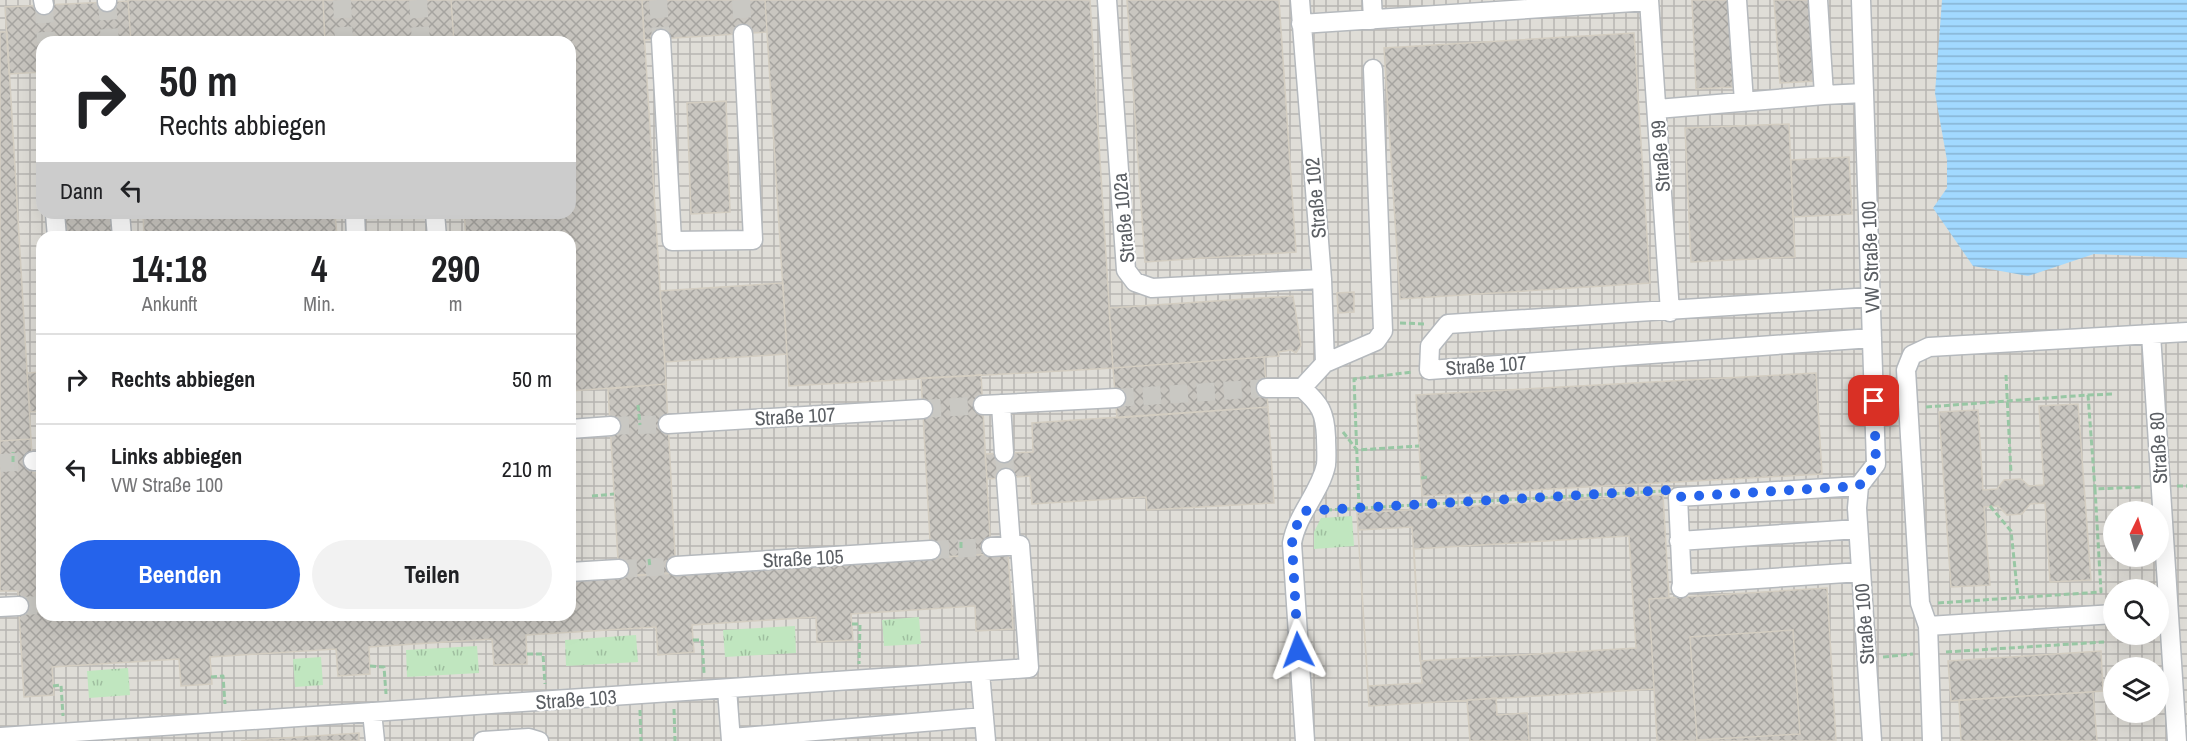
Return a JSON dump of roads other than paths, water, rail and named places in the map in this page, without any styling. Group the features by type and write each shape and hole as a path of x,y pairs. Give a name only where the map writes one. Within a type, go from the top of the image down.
{"street":[{"name":"Straße 102a","path":"1107,0 1126,270 1135,282 1152,288 1322,279"},
{"name":"Straße 102","path":"1300,0 1322,279 1325,363"},
{"path":"1372,0 1373,20"},
{"path":"1301,24 1649,0"},
{"name":"Straße 99","path":"1649,0 1670,312"},
{"path":"1737,0 1744,102"},
{"path":"1818,0 1824,95"},
{"name":"VW Straße 100","path":"1857,508 1859,486 1876,464 1861,0"},
{"path":"661,39 672,241 753,240 742,34"},
{"path":"1302,388 1325,363 1376,340 1383,332 1373,69"},
{"path":"1657,109 1864,93"},
{"path":"1670,312 1871,297"},
{"name":"Straße 107","path":"1670,312 1448,324 1430,346 1429,370 1872,338"},
{"path":"1932,741 1928,626 1920,603 1906,370 1912,354 1929,347 2187,332"},
{"name":"Straße 80","path":"2151,334 2162,579"},
{"path":"1266,388 1302,388 1319,403 1325,426 1326,465 1295,529 1293,561 1305,741"},
{"path":"983,405 1116,398"},
{"path":"1001,404 1004,453"},
{"name":"Straße 107","path":"668,424 923,409"},
{"path":"576,429 610,426"},
{"path":"991,547 1015,545 1006,478"},
{"path":"1859,486 1678,497 1679,541 1682,586 1861,572"},
{"name":"Straße 100","path":"1857,508 1872,741"},
{"path":"1679,541 1858,529"},
{"name":"Straße 103","path":"0,737 1029,668 1015,545"},
{"name":"Straße 105","path":"676,566 931,550"},
{"path":"576,572 619,569"},
{"path":"0,607 18,606"},
{"path":"1928,626 2103,615"},
{"name":"Straße 80","path":"2167,645 2177,741"},
{"path":"980,672 986,741"},
{"path":"727,689 731,739 779,737 984,717"},
{"path":"375,741 380,712"},
{"path":"483,741 529,738 539,741"}],"water":[{"path":"1942,0 2187,0 2187,258 2094,254 2028,276 1973,266 1933,208 1947,188 1947,160 1935,93"}],"tunnel":[{"path":"342,0 344,36"},
{"path":"418,0 421,36"},
{"path":"658,0 661,39"},
{"path":"741,0 743,34"},
{"path":"107,2 110,36"},
{"path":"44,5 46,36"},
{"path":"1116,398 1266,388"},
{"path":"923,409 983,405"},
{"path":"611,426 668,424"},
{"path":"1004,453 1006,478"},
{"path":"0,463 33,461"},
{"path":"931,550 991,547"},
{"path":"619,569 676,566"},
{"path":"19,606 36,605"}]}
